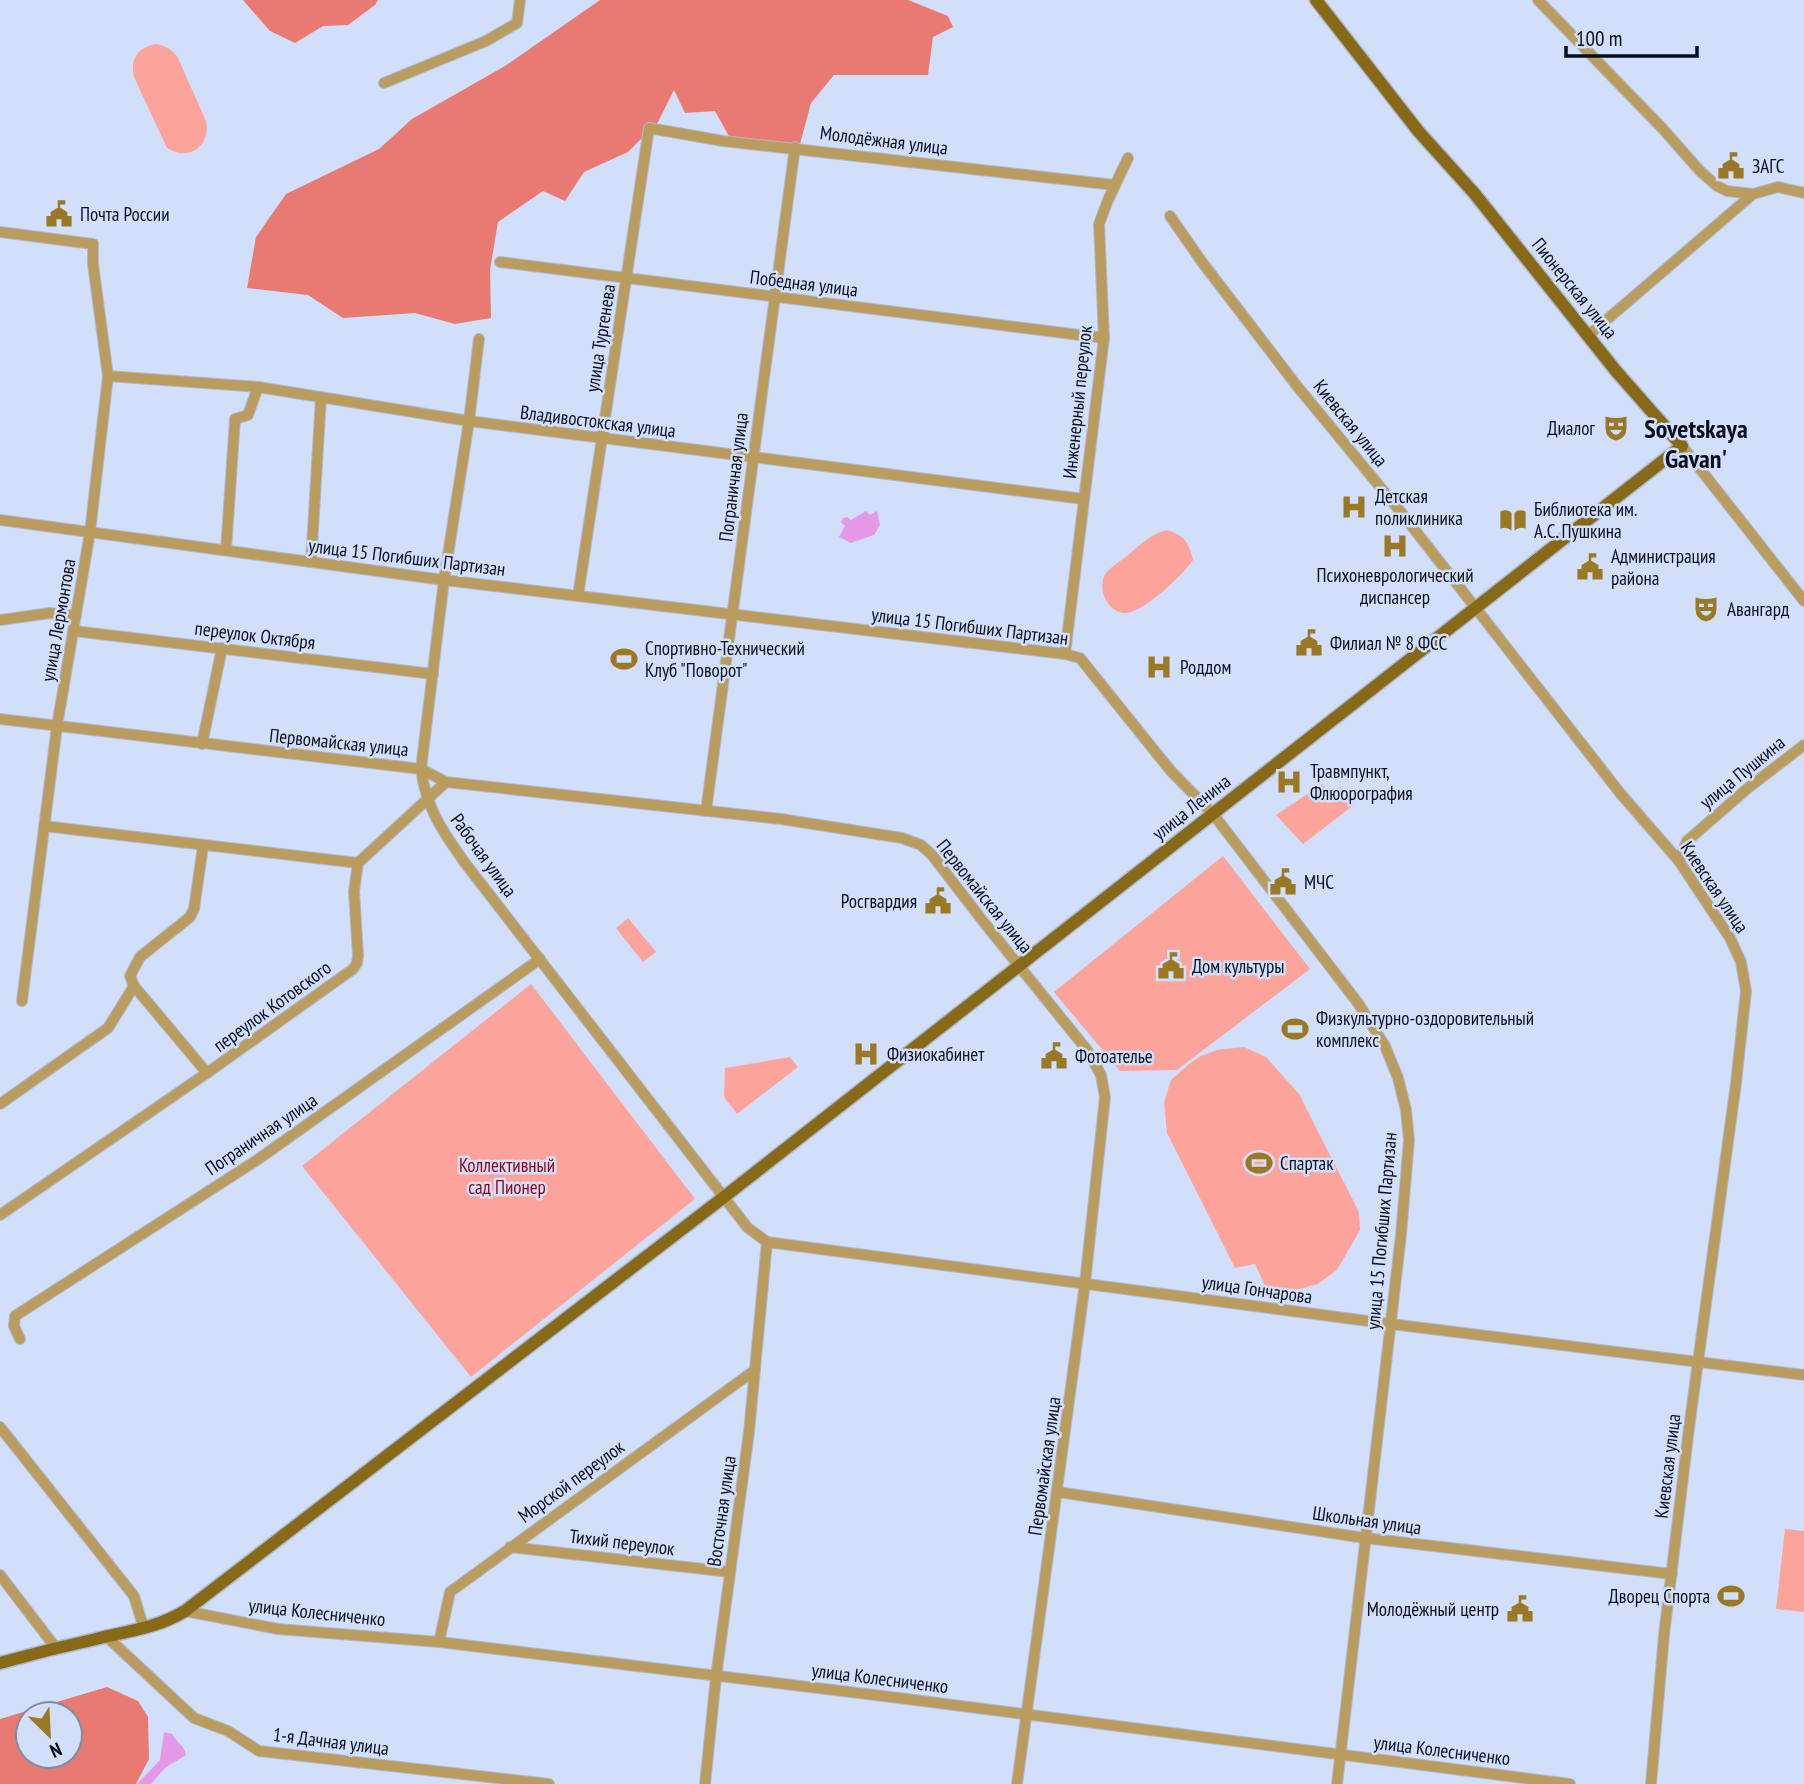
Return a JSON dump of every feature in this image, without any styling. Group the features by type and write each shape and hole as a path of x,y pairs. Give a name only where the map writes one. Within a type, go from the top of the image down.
{"main road":[{"name":"Пионерская улица","path":"1316,0 1419,132 1474,193 1615,370 1682,446"},
{"name":"улица Ленина","path":"0,1663 144,1629 168,1621 185,1611 724,1197 1682,446"}],"street":[{"path":"384,83 486,41 516,23 520,0"},
{"path":"1538,0 1700,171 1727,191 1753,194 1778,187 1804,193"},
{"name":"Молодёжная улица","path":"649,128 723,141 1115,185"},
{"name":"улица Тургенева","path":"578,596 649,128"},
{"name":"Пограничная улица","path":"706,811 795,147"},
{"name":"Инженерный переулок","path":"1065,654 1104,338 1099,224 1128,158"},
{"path":"1588,335 1753,194"},
{"name":"Киевская улица","path":"1170,216 1297,386 1400,511 1620,793 1679,861 1730,938 1741,962 1745,991 1736,1083 1664,1635 1651,1784"},
{"name":"улица Лермонтова","path":"0,232 93,244 93,264 108,376 90,531 57,726 22,1001"},
{"name":"Победная улица","path":"500,262 1104,338"},
{"name":"Рабочая улица","path":"479,339 444,580 421,769 427,798 439,827 724,1197"},
{"name":"Владивостокская улица","path":"108,376 258,387 469,421 1084,499"},
{"path":"226,550 235,419 248,415 258,387"},
{"path":"311,562 321,398"},
{"name":"Пионерская улица","path":"1682,446 1804,601"},
{"name":"улица 15 Погибших Партизан","path":"0,520 444,580 1065,654 1080,658 1170,770 1213,814 1358,1003 1385,1046 1398,1077 1406,1110 1409,1140 1401,1235 1336,1784"},
{"path":"0,620 50,612 76,616"},
{"name":"переулок Октября","path":"74,631 433,674"},
{"path":"202,744 222,649"},
{"name":"Первомайская улица","path":"0,719 421,769 446,782 706,811 902,838 922,845 932,855 1087,1050 1101,1075 1105,1097 1085,1283 1017,1784"},
{"name":"улица Пушкина","path":"1679,861 1687,841 1748,788 1804,745"},
{"path":"44,826 358,863 446,782"},
{"path":"203,846 194,909 183,923 140,957 130,975 134,986 207,1073"},
{"name":"переулок Котовского","path":"0,1215 353,969 357,963 354,891 358,863"},
{"name":"Пограничная улица","path":"20,1339 14,1326 15,1316 260,1158 540,959"},
{"path":"0,1104 108,1028 134,986"},
{"path":"724,1197 747,1227 767,1242"},
{"name":"улица Гончарова","path":"767,1242 1804,1375"},
{"name":"Восточная улица","path":"705,1784 755,1370 767,1242"},
{"name":"Морской переулок","path":"439,1642 450,1592 755,1370"},
{"path":"0,1427 134,1596 144,1629"},
{"name":"Школьная улица","path":"1058,1492 1365,1538 1672,1574"},
{"name":"Тихий переулок","path":"510,1546 730,1572"},
{"path":"0,1575 56,1648"},
{"name":"улица Колесниченко","path":"185,1611 278,1629 439,1642 1570,1784"},
{"name":"1-я Дачная улица","path":"106,1636 194,1718 228,1731 259,1751 549,1784"}],"green space":[{"path":"156,44 168,48 178,58 206,121 207,130 202,144 190,152 175,152 167,148 134,77 136,55 144,48"},
{"path":"1167,530 1185,540 1193,560 1172,583 1143,606 1126,613 1114,609 1103,593 1106,573 1146,540"},
{"path":"1322,784 1330,794 1340,787 1354,805 1303,844 1276,815"},
{"path":"1223,856 1310,969 1177,1070 1120,1071 1054,992"},
{"path":"628,918 656,952 643,962 616,928"},
{"name":"Коллективный сад Пионер","path":"531,984 695,1199 471,1377 302,1166"},
{"name":"Спартак","path":"1244,1047 1266,1057 1299,1094 1359,1212 1360,1230 1337,1270 1318,1284 1300,1289 1266,1288 1255,1264 1235,1268 1167,1133 1164,1103 1171,1080 1201,1056 1217,1050"},
{"path":"790,1057 798,1067 737,1114 724,1097 725,1068"},
{"path":"1785,1529 1804,1531 1804,1612 1776,1609"}],"shaded area":[{"path":"243,0 378,0 348,25 323,26 295,43 270,31"},
{"path":"600,0 908,0 948,16 953,27 933,37 928,75 834,75 811,103 800,144 730,138 715,111 685,113 674,90 658,122 628,152 584,172 565,201 543,191 498,222 490,270 491,318 455,324 415,313 343,318 308,295 247,288 256,237 286,194 379,149 412,119 505,66"},
{"path":"866,511 870,515 877,511 880,525 874,535 851,543 839,537 845,526 841,522 843,518 851,520"},
{"path":"107,1687 138,1701 148,1717 149,1759 136,1784 0,1784 0,1719 14,1715 14,1770 84,1770 84,1700 64,1700"},
{"path":"164,1732 172,1734 186,1755 165,1768 151,1784 137,1784 160,1760"}],"place":[{"name":"ЗАГС","path":"1731,166"},
{"name":"Почта России","path":"59,214"},
{"name":"Диалог","path":"1616,428"},
{"name":"Детская поликлиника","path":"1354,507"},
{"name":"Библиотека им. А.С. Пушкина","path":"1513,520"},
{"name":"Психоневрологический диспансер","path":"1395,546"},
{"name":"Администрация района","path":"1590,567"},
{"name":"Авангард","path":"1706,609"},
{"name":"Филиал № 8 ФСС","path":"1309,643"},
{"name":"Спортивно-Технический Клуб \"Поворот\"","path":"624,659"},
{"name":"Роддом","path":"1159,667"},
{"name":"Травмпункт, Флюорография","path":"1289,782"},
{"name":"МЧС","path":"1283,882"},
{"name":"Росгвардия","path":"938,901"},
{"name":"Дом культуры","path":"1171,966"},
{"name":"Физкультурно-оздоровительный комплекс","path":"1295,1029"},
{"name":"Физиокабинет","path":"866,1054"},
{"name":"Фотоателье","path":"1054,1056"},
{"name":"Спартак","path":"1259,1163"},
{"name":"Дворец Спорта","path":"1731,1596"},
{"name":"Молодёжный центр","path":"1520,1609"}],"district":[{"name":"Sovetskaya Gavan'","path":"1696,443"}]}
